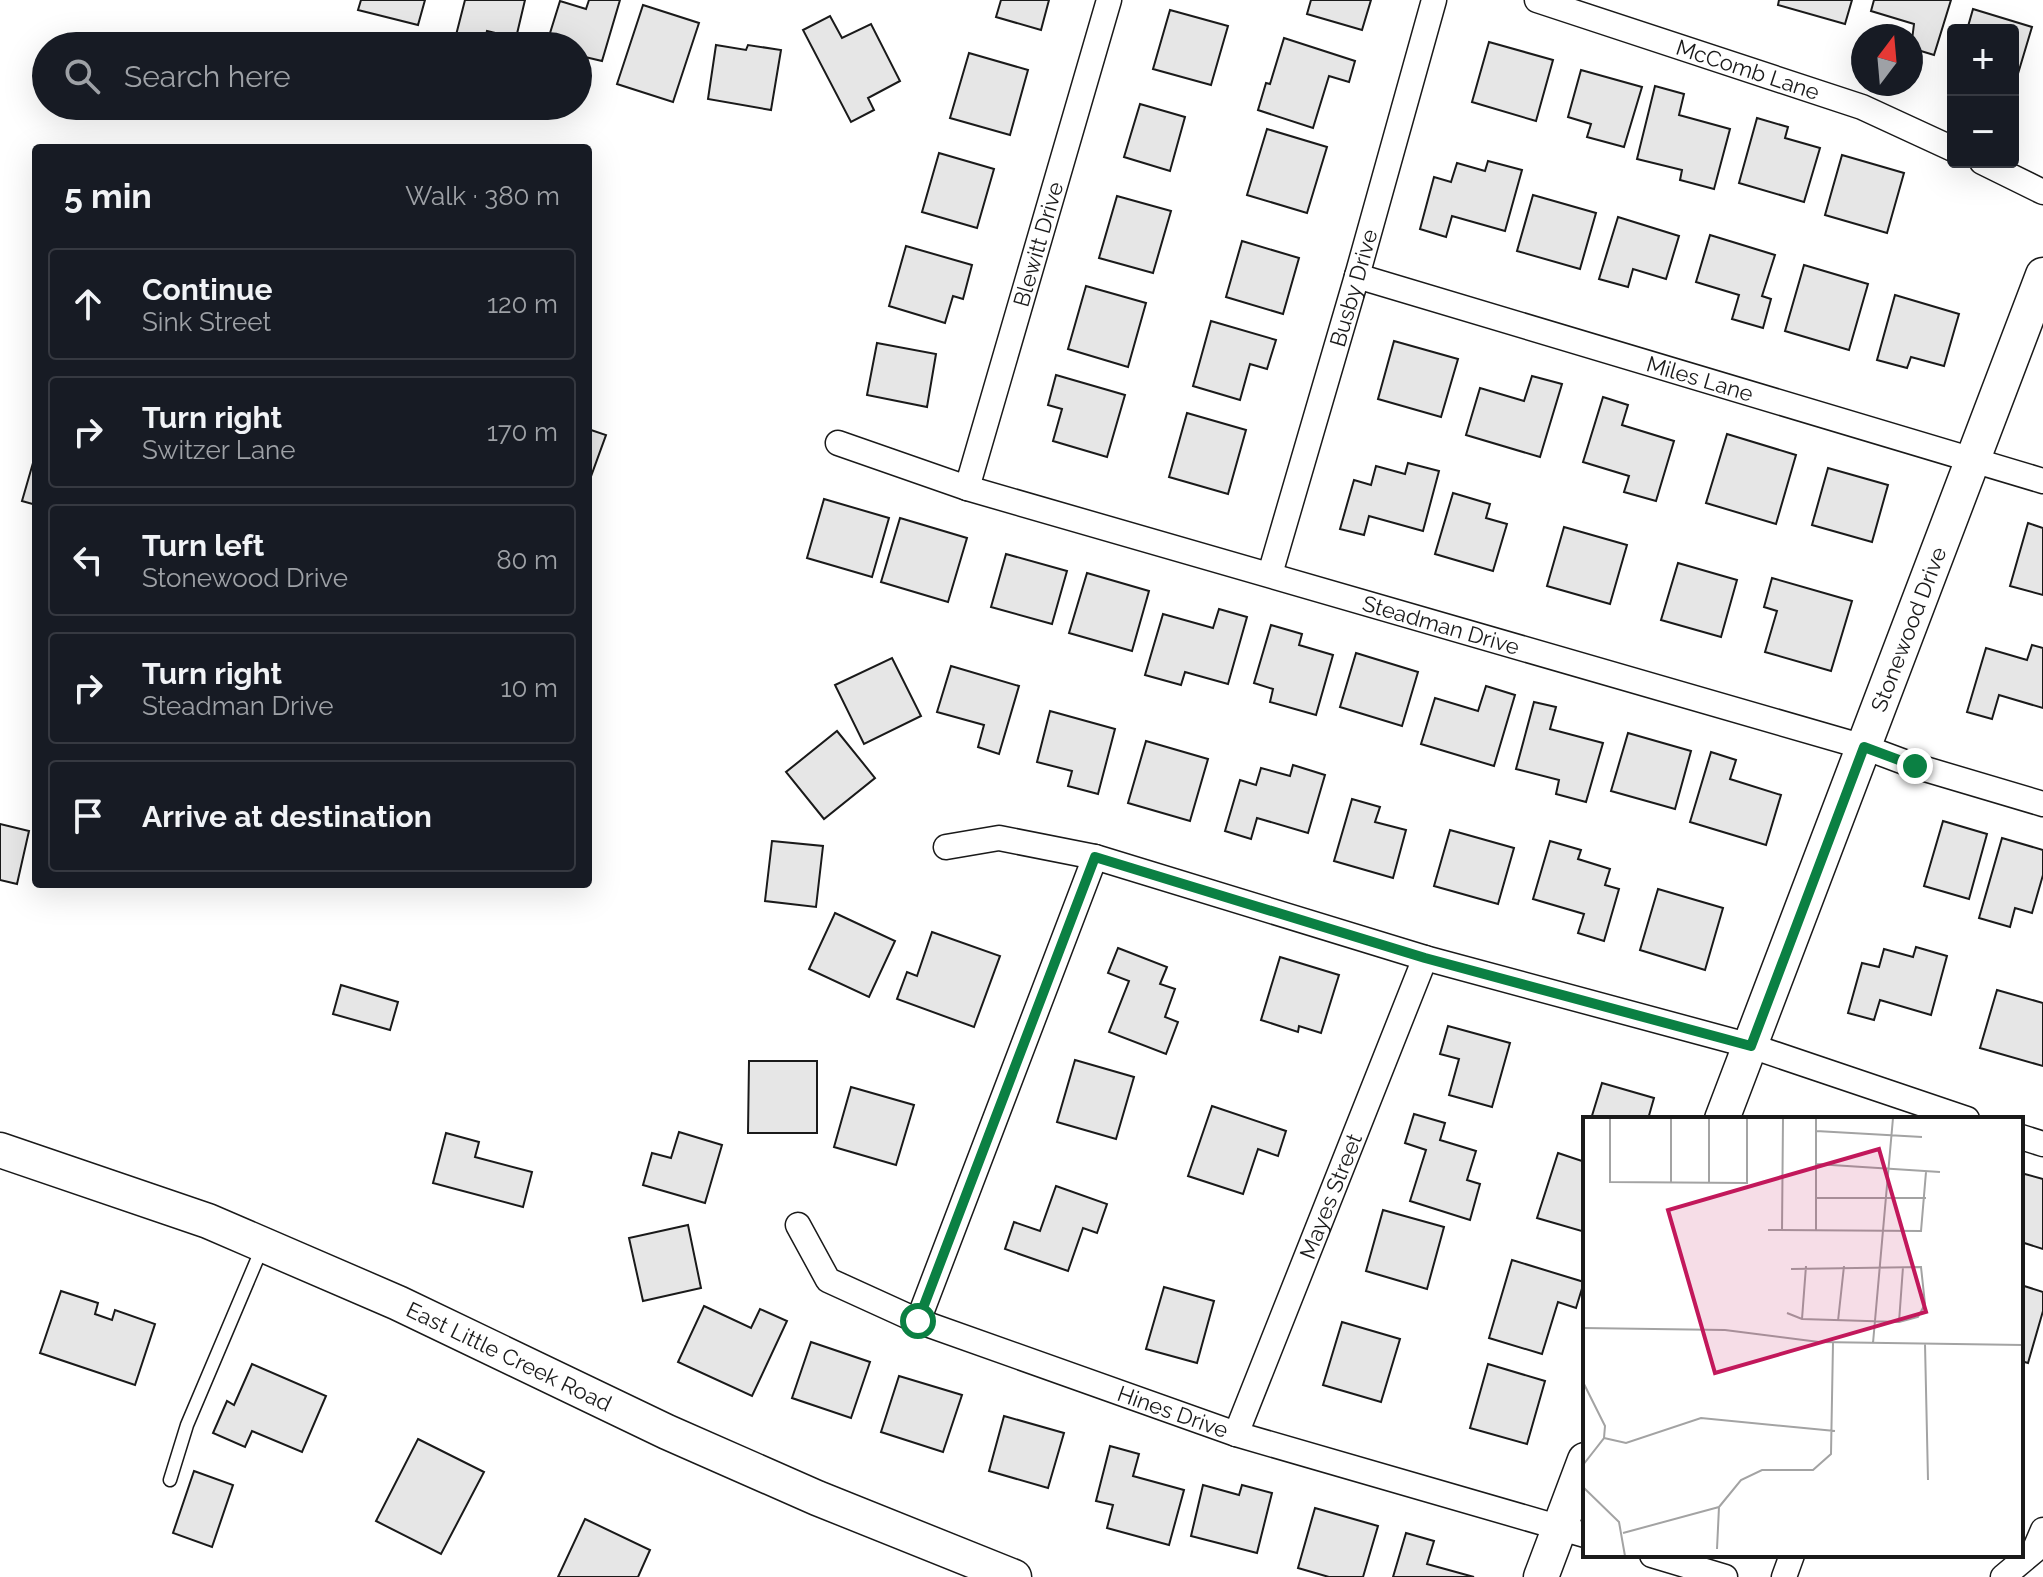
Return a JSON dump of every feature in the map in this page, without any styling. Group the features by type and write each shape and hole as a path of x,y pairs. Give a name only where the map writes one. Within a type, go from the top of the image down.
{"street":[{"name":"Blewitt Drive","path":"967,488 1109,0"},
{"name":"Busby Drive","path":"1270,574 1434,0"},
{"name":"McComb Lane","path":"1537,0 1862,107 1947,146"},
{"path":"1994,168 2043,192"},
{"name":"Stonewood Drive","path":"1723,1117 2043,275"},
{"name":"Miles Lane","path":"1357,276 2043,481"},
{"name":"Steadman Drive","path":"838,443 967,488 1864,747 1915,766 2043,804"},
{"path":"946,847 999,838 1095,857 1425,958 1751,1046 1956,1117"},
{"path":"918,1321 1095,857"},
{"name":"Mayes Street","path":"1236,1434 1425,958"},
{"path":"2023,1138 2043,1144"},
{"name":"East Little Creek Road","path":"0,1150 201,1218 398,1303 667,1432 817,1498 1014,1577"},
{"name":"Hines Drive","path":"798,1225 828,1280 918,1321 1236,1434 1572,1531"},
{"path":"1541,1577 1572,1531 1583,1471"},
{"path":"2003,1577 2034,1551 2043,1530"},
{"path":"1659,1557 1725,1577"},
{"path":"1784,1577 1791,1557"}],"lane":[{"path":"170,1480 187,1425 264,1245"}],"building":[{"path":"361,0 425,0 418,25 358,10"},
{"path":"465,0 525,0 517,32 457,32"},
{"path":"589,0 620,0 602,61 592,59 592,32 550,32 560,1 586,9"},
{"path":"1001,0 1049,0 1041,30 996,17"},
{"path":"1311,0 1371,0 1362,30 1307,14"},
{"path":"1779,0 1852,0 1845,24 1778,5"},
{"path":"1874,0 1951,0 1934,55 1923,52 1923,24 1871,11"},
{"path":"643,5 699,23 673,102 617,84"},
{"path":"1973,9 2032,27 2019,70 2019,24 1969,24"},
{"path":"1170,10 1228,26 1211,85 1153,69"},
{"path":"830,16 842,38 871,24 900,81 868,98 874,110 851,122 803,30"},
{"path":"1284,38 1355,61 1349,82 1329,76 1313,128 1258,110 1266,83 1270,84"},
{"path":"1489,42 1553,60 1536,121 1472,102"},
{"path":"716,45 746,50 748,45 781,50 771,110 708,99"},
{"path":"969,53 1028,70 1010,135 950,118"},
{"path":"1581,70 1642,87 1624,147 1587,137 1591,124 1568,117"},
{"path":"1655,86 1684,94 1679,115 1730,129 1714,189 1680,180 1682,170 1637,159"},
{"path":"1140,104 1185,117 1170,171 1124,157"},
{"path":"1757,118 1788,127 1785,138 1820,148 1804,202 1739,183"},
{"path":"1267,129 1327,147 1307,213 1247,195"},
{"path":"939,153 994,169 977,228 922,212"},
{"path":"1842,155 1904,173 1887,233 1825,215"},
{"path":"1488,161 1522,170 1505,231 1452,216 1446,237 1420,229 1434,177 1451,182 1457,163 1485,171"},
{"path":"1533,195 1596,213 1580,269 1517,251"},
{"path":"1117,196 1171,211 1153,273 1099,258"},
{"path":"1618,217 1679,236 1666,279 1633,269 1628,287 1599,279"},
{"path":"1710,235 1775,255 1762,296 1771,299 1763,328 1732,319 1739,295 1696,282"},
{"path":"1242,241 1299,258 1283,314 1226,297"},
{"path":"906,246 972,265 963,299 953,296 945,323 889,306"},
{"path":"1804,265 1868,284 1849,350 1785,331"},
{"path":"1086,286 1146,303 1128,367 1068,349"},
{"path":"1895,295 1959,314 1944,366 1911,357 1907,368 1877,360"},
{"path":"1211,321 1276,340 1267,369 1250,364 1240,400 1193,386"},
{"path":"1394,341 1458,359 1441,417 1378,399"},
{"path":"877,343 936,354 927,407 867,395"},
{"path":"1056,375 1125,395 1107,457 1053,441 1062,409 1048,405"},
{"path":"1532,376 1562,384 1540,457 1466,435 1480,388 1524,401"},
{"path":"1603,397 1628,405 1622,425 1674,441 1656,501 1624,492 1629,476 1583,462"},
{"path":"1187,413 1246,430 1228,494 1169,477"},
{"path":"592,430 606,435 592,474"},
{"path":"1727,434 1796,455 1776,524 1706,503"},
{"path":"1408,463 1439,471 1423,531 1369,516 1364,535 1340,529 1354,480 1371,485 1376,466 1405,474"},
{"path":"32,466 32,504 22,501"},
{"path":"1828,468 1888,485 1872,542 1812,525"},
{"path":"1453,493 1490,504 1486,518 1507,524 1493,571 1435,554"},
{"path":"824,499 889,518 872,577 807,558"},
{"path":"900,518 967,538 948,602 881,582"},
{"path":"2028,523 2043,528 2043,595 2010,586"},
{"path":"1564,527 1627,545 1610,604 1547,586"},
{"path":"1006,554 1067,571 1052,624 991,607"},
{"path":"1678,563 1737,580 1721,637 1661,620"},
{"path":"1087,573 1149,591 1132,651 1069,633"},
{"path":"1772,578 1852,601 1831,671 1765,652 1777,611 1764,607"},
{"path":"1219,609 1247,617 1228,684 1185,672 1181,685 1145,675 1163,614 1213,628"},
{"path":"1271,625 1302,634 1299,645 1333,655 1316,715 1270,702 1273,689 1254,683"},
{"path":"2032,645 2043,648 2043,708 1999,695 1992,719 1967,712 1986,648 2027,660"},
{"path":"1356,653 1418,672 1402,726 1340,707"},
{"path":"892,658 921,716 864,744 835,685"},
{"path":"951,666 1019,686 999,754 978,747 984,725 937,712"},
{"path":"1486,686 1515,695 1494,766 1421,744 1435,698 1478,711"},
{"path":"1534,702 1556,707 1550,729 1603,743 1586,802 1556,794 1559,780 1516,769"},
{"path":"1050,711 1115,729 1098,794 1068,786 1072,771 1037,762"},
{"path":"837,731 875,778 824,819 786,772"},
{"path":"1628,733 1691,751 1675,809 1611,791"},
{"path":"1146,741 1208,759 1190,821 1128,803"},
{"path":"1711,752 1736,760 1730,779 1781,795 1766,845 1690,822"},
{"path":"1293,765 1325,775 1308,833 1257,818 1251,839 1225,831 1240,780 1256,785 1261,768 1290,776"},
{"path":"1352,799 1380,807 1375,822 1406,830 1393,878 1334,861"},
{"path":"1943,821 1987,834 1969,899 1924,886"},
{"path":"0,824 29,831 17,884 0,880"},
{"path":"1450,830 1514,848 1498,904 1434,886"},
{"path":"2002,838 2043,850 2043,875 2032,913 2015,908 2010,927 1979,918"},
{"path":"772,841 823,846 816,907 765,901"},
{"path":"1550,841 1581,850 1578,859 1610,869 1605,885 1619,889 1604,941 1578,933 1584,914 1533,899"},
{"path":"1658,889 1723,908 1705,970 1640,950"},
{"path":"835,913 895,941 869,997 809,969"},
{"path":"932,932 1000,956 974,1027 897,999 907,972 917,976"},
{"path":"1916,947 1947,956 1931,1015 1880,1000 1874,1020 1848,1013 1862,963 1879,967 1884,949 1913,957"},
{"path":"1118,948 1167,967 1160,984 1175,989 1165,1017 1178,1022 1166,1054 1109,1032 1129,981 1108,973"},
{"path":"1280,957 1339,975 1321,1033 1299,1026 1298,1032 1261,1020"},
{"path":"341,985 398,1002 390,1030 333,1014"},
{"path":"1997,990 2043,1003 2043,1066 1980,1048"},
{"path":"1448,1026 1510,1043 1492,1107 1449,1095 1459,1059 1440,1054"},
{"path":"1075,1060 1134,1077 1116,1139 1057,1122"},
{"path":"749,1061 817,1061 817,1133 748,1133"},
{"path":"1602,1083 1654,1098 1649,1117 1592,1117"},
{"path":"851,1087 914,1105 896,1165 834,1147"},
{"path":"1212,1106 1286,1131 1278,1156 1258,1149 1243,1194 1188,1176"},
{"path":"1414,1114 1445,1123 1440,1140 1476,1151 1467,1180 1480,1184 1470,1220 1410,1201 1426,1150 1405,1143"},
{"path":"679,1132 722,1145 705,1203 643,1185 652,1153 671,1158"},
{"path":"446,1133 479,1142 475,1157 532,1172 523,1207 433,1183"},
{"path":"1558,1153 1583,1161 1583,1231 1537,1218"},
{"path":"2023,1174 2043,1179 2043,1249 2023,1243"},
{"path":"1056,1186 1107,1204 1097,1233 1083,1228 1068,1271 1005,1249 1014,1222 1040,1231"},
{"path":"1383,1210 1444,1227 1427,1289 1366,1271"},
{"path":"688,1225 701,1288 643,1301 629,1238"},
{"path":"1512,1260 1583,1282 1576,1308 1558,1302 1542,1354 1489,1338"},
{"path":"2023,1286 2043,1292 2043,1311 2028,1363 2023,1362"},
{"path":"1164,1287 1214,1301 1197,1363 1146,1349"},
{"path":"61,1291 98,1303 95,1314 112,1320 115,1310 155,1324 135,1385 40,1353"},
{"path":"704,1306 751,1328 760,1309 787,1321 752,1396 678,1362"},
{"path":"1342,1322 1400,1339 1381,1402 1323,1385"},
{"path":"811,1342 870,1362 851,1418 792,1398"},
{"path":"252,1364 326,1396 302,1452 252,1431 245,1447 213,1433 227,1401 234,1405"},
{"path":"1488,1364 1545,1381 1527,1444 1470,1428"},
{"path":"899,1376 962,1395 943,1452 881,1432"},
{"path":"1004,1416 1064,1433 1048,1488 989,1471"},
{"path":"418,1439 484,1472 441,1554 376,1521"},
{"path":"1110,1446 1139,1454 1133,1476 1184,1490 1169,1545 1107,1528 1113,1505 1096,1501"},
{"path":"194,1471 233,1485 212,1547 173,1533"},
{"path":"1203,1485 1239,1495 1242,1485 1272,1493 1257,1553 1191,1536"},
{"path":"1315,1508 1378,1526 1363,1577 1329,1577 1298,1568"},
{"path":"585,1519 650,1550 638,1577 558,1577"},
{"path":"1406,1533 1434,1541 1427,1564 1474,1577 1393,1577"}],"route":[{"path":"918,1321 1095,857 1425,958 1751,1046 1864,747 1915,766"}]}
